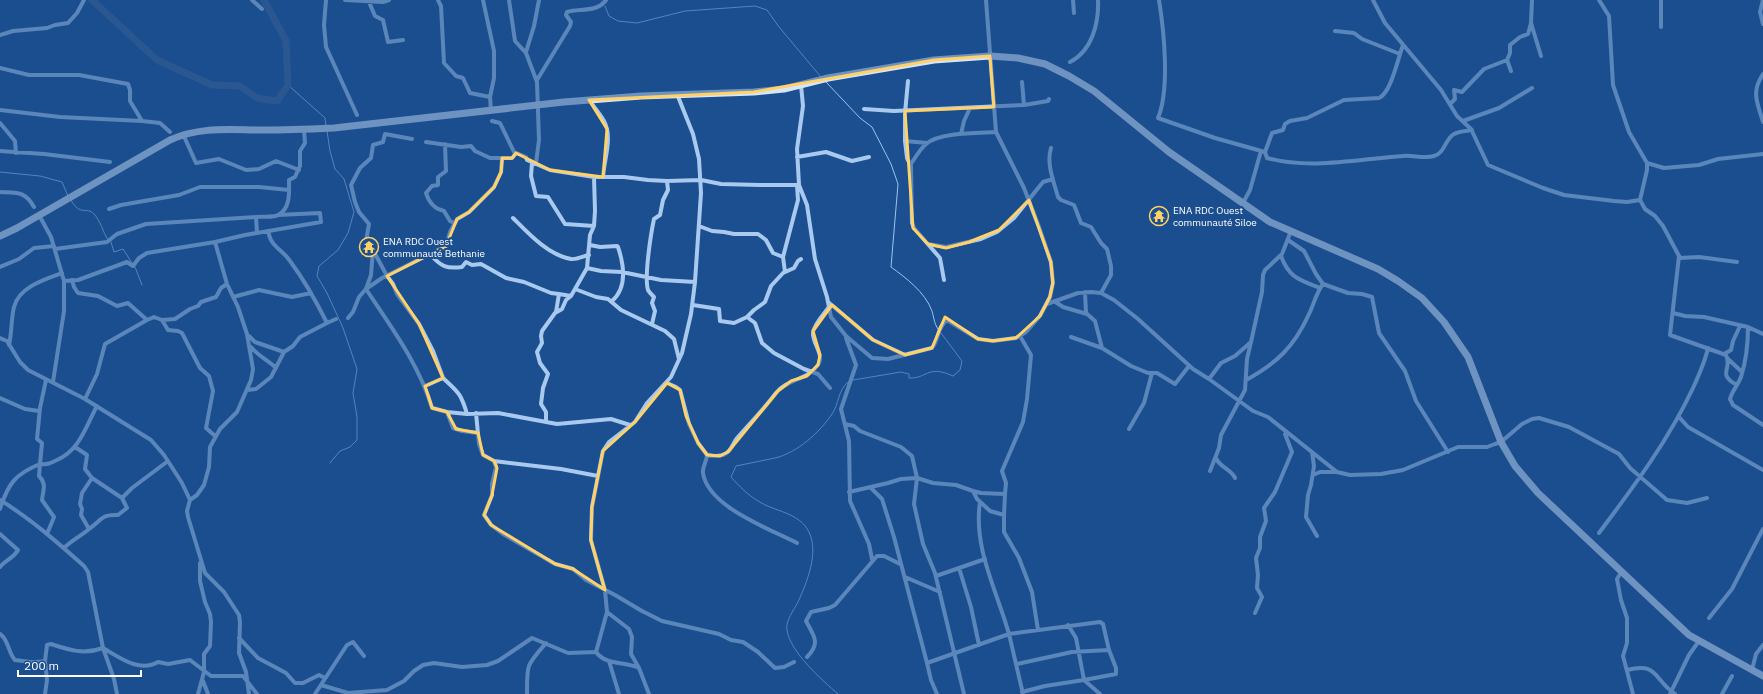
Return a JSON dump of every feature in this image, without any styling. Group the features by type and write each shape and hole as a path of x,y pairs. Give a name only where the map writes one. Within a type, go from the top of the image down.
{"main road":[{"path":"0,236 170,140 183,134 203,130 304,130 334,128 589,100 677,94 754,92 784,89 828,78 934,60 990,56 1018,58 1045,64 1094,91 1169,152 1270,222 1378,269 1422,298 1444,322 1468,357 1501,442 1515,466 1538,493 1690,635 1763,676"}],"street":[{"path":"0,35 14,30 47,28 68,23 77,13 84,0"},
{"path":"252,0 262,9"},
{"path":"326,0 324,25 326,47 357,115"},
{"path":"345,0 369,2 383,2 389,0"},
{"path":"438,0 441,6 444,63 454,74 463,78 470,93 490,96"},
{"path":"483,0 488,31 494,51 494,78 490,96 491,111"},
{"path":"509,0 515,42 526,52 537,80 539,140 531,174 536,196 548,197 565,224 594,226"},
{"path":"526,52 534,26 539,0"},
{"path":"537,80 570,26 571,22 566,15 567,12 593,9 600,6 606,0"},
{"path":"798,185 806,202 815,259 830,307 831,317 846,336 872,358 883,360 932,348 936,344 942,325 947,320 971,336 985,341 1006,340 1020,336 1035,323 1047,304 1052,292 1052,268 1029,200 996,132 986,0"},
{"path":"1073,0 1074,13"},
{"path":"1070,62 1079,57 1091,39 1098,15 1098,0"},
{"path":"1159,0 1164,45 1164,90 1158,118 1215,138 1263,152 1267,158 1282,162 1315,164 1405,156 1432,157 1440,153 1448,140 1454,134 1472,130"},
{"path":"1373,0 1385,23 1441,90 1457,116 1472,130 1486,161 1493,168 1564,195 1627,202 1640,200"},
{"path":"1511,71 1507,60 1510,53 1511,44 1520,37 1528,34 1531,23 1532,0"},
{"path":"1599,0 1609,16 1613,85 1629,132 1647,164 1640,200 1645,209 1655,216 1663,226 1679,258 1670,336 1724,354 1742,372"},
{"path":"1661,0 1661,26"},
{"path":"1763,0 1760,12 1763,24"},
{"path":"369,2 375,16 383,20 388,42 403,40"},
{"path":"1531,23 1541,56"},
{"path":"1335,31 1354,33 1360,38 1400,54"},
{"path":"1243,203 1250,190 1263,152 1272,133 1283,130 1284,124 1290,121 1307,118 1344,100 1382,97 1388,89 1403,45"},
{"path":"1450,104 1455,98 1454,90 1462,92 1484,69 1507,60"},
{"path":"0,68 29,75 79,75 128,84 130,90 130,101 142,121"},
{"path":"1763,74 1757,84 1755,92 1763,122"},
{"path":"908,80 905,111 906,141 907,158 911,164"},
{"path":"1022,82 1024,105"},
{"path":"785,272 783,257 798,200 797,157 799,129 803,106 801,85"},
{"path":"1463,121 1499,108 1532,88"},
{"path":"596,652 607,612 605,590 590,540 592,507 604,448 637,419 650,401 667,383 679,360 693,305 699,226 701,180 700,159 695,140 677,94"},
{"path":"864,109 905,111 994,107 1024,105 1048,101 1049,99"},
{"path":"589,100 603,120 607,130 603,177"},
{"path":"962,134 964,121 970,108"},
{"path":"0,110 52,116 160,123 170,132"},
{"path":"492,121 500,123 513,150 516,153 526,157 527,160 555,171 594,178 624,176 648,180 667,181 701,180 722,184 798,185"},
{"path":"0,123 15,141 16,153"},
{"path":"278,215 283,211 289,201 290,179 295,178 299,170 300,151 305,143 304,130"},
{"path":"944,280 941,260 914,228 912,223 913,201 910,180 911,164 927,143 937,138 962,134 996,132"},
{"path":"183,134 197,163 219,159 244,170 258,170 267,164 278,161 299,170"},
{"path":"366,289 371,275 373,244 366,241 368,222 360,212 355,202 352,188 353,179 360,168 371,158 373,145 383,142 385,134 412,139"},
{"path":"906,141 927,143"},
{"path":"426,142 461,147 471,146 475,151 490,158 512,158 516,153"},
{"path":"445,144 446,171 438,177 438,185 432,186 426,193 428,199 436,209 444,211 450,221 454,223"},
{"path":"1050,148 1048,155 1053,179 1060,199 1074,206 1081,223 1091,227 1101,243 1107,249 1111,266 1110,275 1101,293"},
{"path":"0,151 44,154 110,162"},
{"path":"797,157 826,152 852,160 869,157"},
{"path":"1647,164 1664,168 1699,165 1725,158 1763,154"},
{"path":"348,318 353,312 359,297 366,289 387,276 446,246 454,223 458,218 469,212 494,188 501,171 502,158"},
{"path":"556,312 561,310 567,299 571,296 587,268 590,235 594,226 596,206 594,178"},
{"path":"928,244 946,247 984,238 997,232 1013,219 1043,182 1053,179"},
{"path":"652,324 655,311 652,303 654,297 648,291 647,278 650,239 654,219 661,214 663,200 668,190 667,181"},
{"path":"109,210 122,205 179,194 200,187 259,187 289,190"},
{"path":"0,192 24,194 29,198 34,207"},
{"path":"0,267 19,259 34,248 109,241 117,234 146,224 320,213 321,222 147,253 138,258 133,266 127,262 72,280 64,281"},
{"path":"39,215 50,233 64,281 64,311 53,382"},
{"path":"256,217 257,233"},
{"path":"513,218 536,240 558,254 574,260 589,255"},
{"path":"699,226 712,231 734,234 758,234 766,240 773,253 783,257"},
{"path":"268,231 273,244 283,251 289,259 311,293 327,323"},
{"path":"1210,471 1216,457 1221,435 1245,390 1247,359 1262,292 1263,274 1265,270 1281,256 1291,232"},
{"path":"1288,240 1304,251 1323,284 1348,293 1362,294 1372,297 1379,333 1405,371 1416,401 1448,452"},
{"path":"215,242 227,284 240,312 247,334 253,369 247,390 237,412 220,429 209,450 209,467 205,482 197,495 190,500 187,507 188,517 200,561 208,577 224,592 236,609 240,622 240,658 245,669 249,694"},
{"path":"590,245 600,247 616,246 619,250 622,272 622,287 618,295 612,301"},
{"path":"373,250 387,276 392,282 397,294 419,324 433,351 443,378 462,396 467,414"},
{"path":"430,254 438,262 450,269 462,267 466,262 472,265 480,264 506,278 520,281 551,293 564,293 571,296"},
{"path":"1281,256 1286,269 1292,276 1320,288"},
{"path":"1679,258 1699,257 1737,262"},
{"path":"693,305 719,309 720,321 734,323 747,318 754,310 765,302 771,286 785,272 794,268 801,258"},
{"path":"587,268 601,271 622,272 647,278 670,281 695,282"},
{"path":"9,345 14,307 18,300 24,292 38,282 62,273"},
{"path":"72,280 78,293 98,296 115,305 128,303 147,320"},
{"path":"85,399 97,374 106,344 154,317 162,320 174,319 198,306 201,302 216,297 221,288 227,284"},
{"path":"1246,380 1267,367 1289,348 1309,316 1323,284"},
{"path":"366,289 400,340 425,386 432,408 447,412 467,414 498,413 561,425 611,419 630,425"},
{"path":"575,289 612,301 621,310 652,324 670,335 674,339 679,360"},
{"path":"233,297 259,290 292,297 311,293"},
{"path":"1047,304 1085,292 1101,293 1118,302 1189,366 1253,411 1268,417 1284,432 1312,451 1325,464 1337,472"},
{"path":"1085,292 1087,314"},
{"path":"546,422 546,412 541,404 543,388 548,374 540,363 537,352 542,343 542,331 556,312 559,294"},
{"path":"1054,301 1063,307 1087,314 1095,320 1102,348"},
{"path":"828,302 873,340 905,355"},
{"path":"667,383 680,390 689,424 698,443 707,455 720,456 728,452 738,437 758,417 778,391 791,381 803,378 812,372 818,365 820,359 814,341 813,331 830,307"},
{"path":"1673,314 1704,317 1748,327 1763,334"},
{"path":"747,318 755,323 760,332 762,343 774,353 818,374 830,388"},
{"path":"162,320 168,330 182,333 200,368 209,376 213,392 206,428 215,436"},
{"path":"247,390 256,389 271,377 284,352 293,346 300,337 336,320"},
{"path":"1724,354 1731,350 1733,341 1740,326"},
{"path":"1748,327 1747,344 1742,372 1730,397 1730,402 1763,425"},
{"path":"247,334 255,342 284,352"},
{"path":"846,336 856,368 841,409 849,441 849,492 851,506 869,544 872,559"},
{"path":"1020,336 1030,351 1031,362 1023,419 1002,471 1006,483 1004,532 1018,558 1032,592 1038,630"},
{"path":"1071,337 1102,348 1132,366 1148,373 1157,373 1175,384 1189,366"},
{"path":"0,338 4,339 20,362 28,370 85,399 149,438 168,461 190,500"},
{"path":"1209,379 1221,363 1235,356 1251,342"},
{"path":"250,346 256,353 276,368"},
{"path":"1599,533 1641,476 1679,417 1706,357 1708,348"},
{"path":"1728,358 1726,376 1728,380 1737,385"},
{"path":"1129,429 1144,403 1152,373"},
{"path":"425,386 443,378"},
{"path":"46,380 39,411 37,439 42,443 39,476 43,480 44,486 42,500 54,517 47,534"},
{"path":"0,398 25,409 39,411"},
{"path":"0,509 1,500 12,482 25,470 40,464 47,464 66,456 75,447 97,406"},
{"path":"447,412 453,428 478,433"},
{"path":"476,413 479,444 483,455 494,462 562,469 598,476"},
{"path":"1679,417 1688,427 1763,470"},
{"path":"1313,475 1320,472 1337,472 1350,475 1392,473 1403,470 1458,447 1487,447 1501,442 1516,428 1532,419 1551,421 1580,431 1592,440 1619,454 1628,466 1671,501 1687,503 1707,498"},
{"path":"845,424 854,426 860,432 909,451 913,458 917,478 914,504 923,546 936,576 964,694"},
{"path":"1255,613 1262,598 1257,588 1258,575 1256,558 1260,548 1260,537 1266,522 1264,508 1275,492 1292,452 1292,447 1284,432"},
{"path":"64,548 72,540 79,537 102,518 109,514 118,515 127,508 122,498 92,478 85,469 87,456 75,447"},
{"path":"1312,451 1314,462 1313,475 1308,495 1306,517 1317,536"},
{"path":"707,455 703,470 705,481 722,503 738,514 797,543"},
{"path":"1216,457 1218,462 1231,472 1235,478"},
{"path":"122,498 132,488 168,461"},
{"path":"494,462 496,470 492,484 492,495 484,515 491,525 503,534 555,564 573,569 586,580 662,620 719,634 732,641 743,642 758,652 775,668 784,668 794,662"},
{"path":"89,529 81,515 82,509 80,504 82,493 92,478"},
{"path":"849,492 901,479 917,478 933,483 956,485 981,494 1005,494"},
{"path":"870,487 882,499 905,577 931,680 937,694"},
{"path":"973,492 980,502 990,511 1004,515"},
{"path":"1,500 23,514 64,548 84,566 90,576 94,608 103,648 113,675 117,694"},
{"path":"927,663 1009,634 1102,622 1109,650 1116,668 1116,674 1045,686 1022,693 1017,664 1009,634 981,546 978,520 980,502"},
{"path":"1709,618 1732,589 1763,529"},
{"path":"0,534 18,550 15,555 4,562 0,567"},
{"path":"807,657 814,650 815,644 806,621 808,615 816,610 829,608 835,605 872,559 879,555 900,564"},
{"path":"936,576 985,559"},
{"path":"198,694 203,680 204,654 210,646 211,622 200,581 200,561"},
{"path":"959,568 971,607 979,645"},
{"path":"1622,571 1617,579 1621,600 1628,618 1627,643 1623,656 1633,694"},
{"path":"905,577 940,592"},
{"path":"607,612 629,629 632,637 631,654 639,668 649,694"},
{"path":"1068,626 1076,638 1084,680 1100,694"},
{"path":"0,634 5,640 10,653 15,660 22,660 30,663 45,661"},
{"path":"239,638 258,658 286,673 295,683 303,683 319,675 325,678"},
{"path":"321,685 348,693 387,690 404,681 414,671 423,665 434,663 462,668 487,665 505,657 530,639 534,638 568,653 596,652 609,661 639,668"},
{"path":"1670,692 1689,655 1699,641"},
{"path":"315,694 341,652 350,642 356,644 364,656"},
{"path":"528,694 527,675 529,664 546,643"},
{"path":"45,694 47,678 45,661 46,647 48,644 88,652 103,648 130,663 138,665 153,665 158,662 169,664 190,660 204,672 214,677 241,676 247,679 257,694"},
{"path":"1752,670 1756,654 1763,645"},
{"path":"1017,664 1070,653 1109,650"},
{"path":"609,661 619,694"},
{"path":"1626,670 1640,667 1651,670 1670,692 1675,694"},
{"path":"1722,694 1732,676"},
{"path":"203,680 208,694"}],"highlighted area":[{"path":"990,56 994,107 905,111 913,228 928,244 946,248 969,242 999,230 1029,200 1051,262 1053,283 1050,297 1040,316 1016,338 993,341 978,339 945,317 932,348 905,355 873,340 832,305 813,331 820,355 818,365 807,376 791,381 778,391 728,452 720,456 707,455 698,443 686,416 680,390 667,383 635,422 603,451 592,507 591,540 605,590 573,569 555,564 491,525 484,515 492,495 497,468 494,461 483,455 478,433 456,429 447,412 432,408 425,386 443,378 419,324 387,276 446,246 457,219 469,212 494,187 501,172 502,158 512,158 516,153 550,170 603,177 607,129 589,100 754,92 934,60"}],"waterway":[{"path":"92,0 157,60 212,85 240,86 257,98 277,101 288,85 286,41 264,0"},
{"path":"605,6 609,16 618,21 637,23 685,11 755,6 767,10 779,27 821,77"},
{"path":"826,82 860,118 872,127 891,164 898,184 891,267 909,281 925,298 932,311 938,329"},
{"path":"288,85 325,118 326,126"},
{"path":"327,131 335,169 344,179 354,212 348,233 338,250 319,266 317,276 327,293 343,328 357,369 353,393 357,417 357,440 350,447 340,451 330,463"},
{"path":"0,172 40,176 62,182 68,196"},
{"path":"71,200 80,210 89,211 94,214 108,240"},
{"path":"111,242 114,252 123,249 132,263"},
{"path":"135,267 142,285"},
{"path":"853,380 901,372 909,374 909,378 919,377 934,371 953,376 960,370 962,361 941,333"},
{"path":"838,694 800,656 789,638 787,630 787,623 798,602 811,567 813,549 809,532 805,525 793,516 754,499 731,477 736,466 775,458 792,452 800,447 827,421 836,406 842,389 848,382"}],"place":[{"name":"ENA RDC Ouest communauté Siloe","path":"1159,216"},
{"name":"ENA RDC Ouest communauté Bethanie","path":"369,247"}]}
